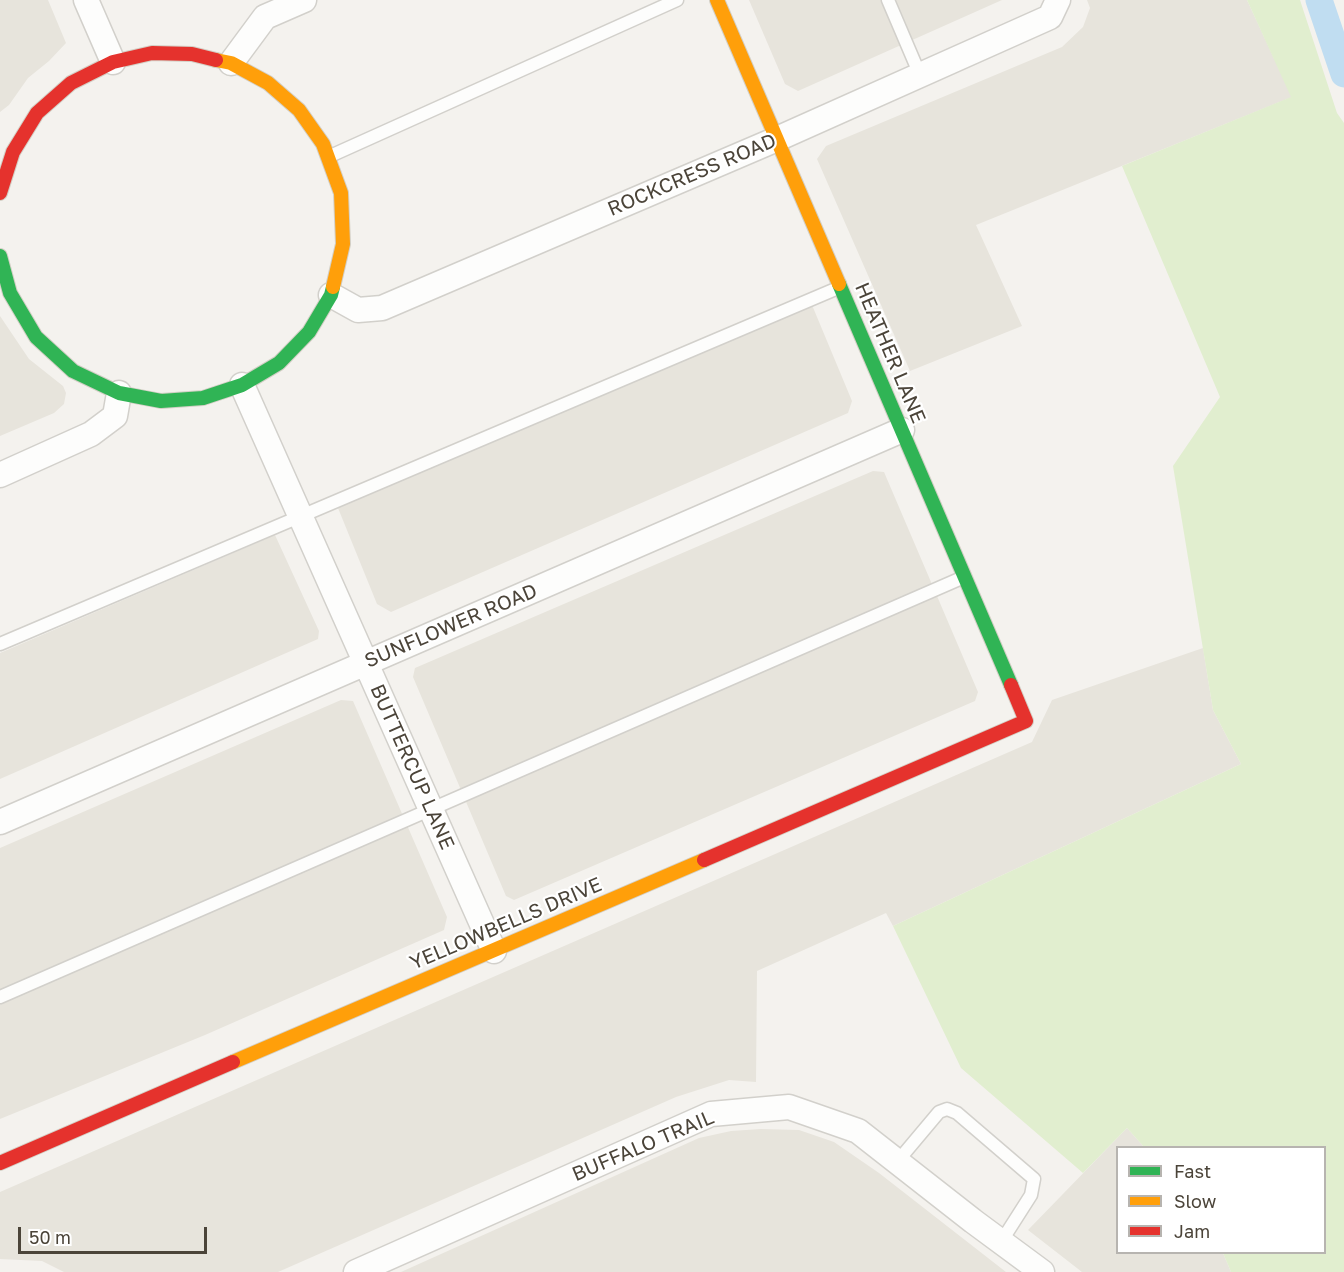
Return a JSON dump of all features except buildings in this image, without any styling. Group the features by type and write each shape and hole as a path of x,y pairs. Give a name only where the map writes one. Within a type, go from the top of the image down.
{"street":[{"path":"86,0 112,62"},
{"path":"231,63 266,17 304,0"},
{"name":"HEATHER LANE","path":"717,0 1026,721"},
{"name":"ROCKCRESS ROAD","path":"331,294 358,310 382,308 921,75 1054,9"},
{"path":"0,193 6,150 37,113 71,83 112,62 152,53 192,54 231,63 268,83 299,110 323,144 341,193 343,244 331,294 309,332 279,363 243,385 203,398 161,401 119,393 73,371 36,337 11,304 0,256"},
{"name":"BUTTERCUP LANE","path":"243,385 494,951"},
{"path":"0,475 91,434 115,416 119,393"},
{"name":"SUNFLOWER ROAD","path":"0,822 902,430"},
{"name":"YELLOWBELLS DRIVE","path":"0,1163 1026,721"},
{"name":"BUFFALO TRAIL","path":"360,1271 711,1114 789,1107 858,1131 1042,1272"}],"lane":[{"path":"328,157 677,0"},
{"path":"888,0 921,75"},
{"path":"0,644 841,287"},
{"path":"0,997 964,577"},
{"path":"897,1162 939,1112 947,1109 957,1113 1034,1179 1031,1195 1001,1242"}],"shaded area":[{"path":"0,0 48,0 66,43 28,78 9,105 0,112"},
{"path":"749,0 1002,0 798,91 785,84"},
{"path":"1087,0 1247,0 1292,97 976,225 1022,326 910,371 817,159 826,146 1062,47 1083,27 1090,8"},
{"path":"812,305 852,401 848,413 391,612 377,604 338,508"},
{"path":"0,316 29,359 63,386 66,393 64,404 54,413 0,436"},
{"path":"873,471 884,472 978,692 975,701 514,900 506,896 413,677 415,668"},
{"path":"275,535 319,631 318,639 0,779 0,653"},
{"path":"1203,648 1213,710 1241,764 893,926 886,913 757,971 756,1082 729,1080 676,1097 278,1272 64,1272 42,1261 0,1259 0,1192 1032,742 1052,700"},
{"path":"341,700 353,701 447,917 444,930 205,1035 0,1119 0,848"},
{"path":"1127,1128 1143,1146 1116,1146 1116,1254 1223,1254 1231,1272 1082,1272 1028,1230"},
{"path":"799,1130 834,1142 879,1173 1006,1272 401,1272 699,1138 731,1131"}],"green space":[{"path":"1247,0 1300,0 1337,113 1344,123 1344,1272 1231,1272 1223,1254 1326,1254 1326,1146 1143,1146 1127,1128 1083,1173 961,1068 893,926 1241,764 1213,710 1173,466 1220,397 1122,166 1291,97"}],"waterway":[{"path":"1319,0 1344,74"}],"traffic: fast":[{"path":"0,256 10,293 36,337 73,371 119,393 161,401 203,398 242,385 279,363 309,332 331,295 333,287"},
{"path":"839,284 1011,685"}],"traffic: slow":[{"path":"717,0 839,284"},
{"path":"216,60 231,63 268,83 299,110 323,144 341,193 343,244 333,287"},
{"path":"233,1062 704,860"}],"traffic: jam":[{"path":"0,193 13,152 37,113 71,83 113,62 152,53 192,54 216,60"},
{"path":"704,860 1026,721 1011,685"},
{"path":"0,1163 233,1062"}]}
